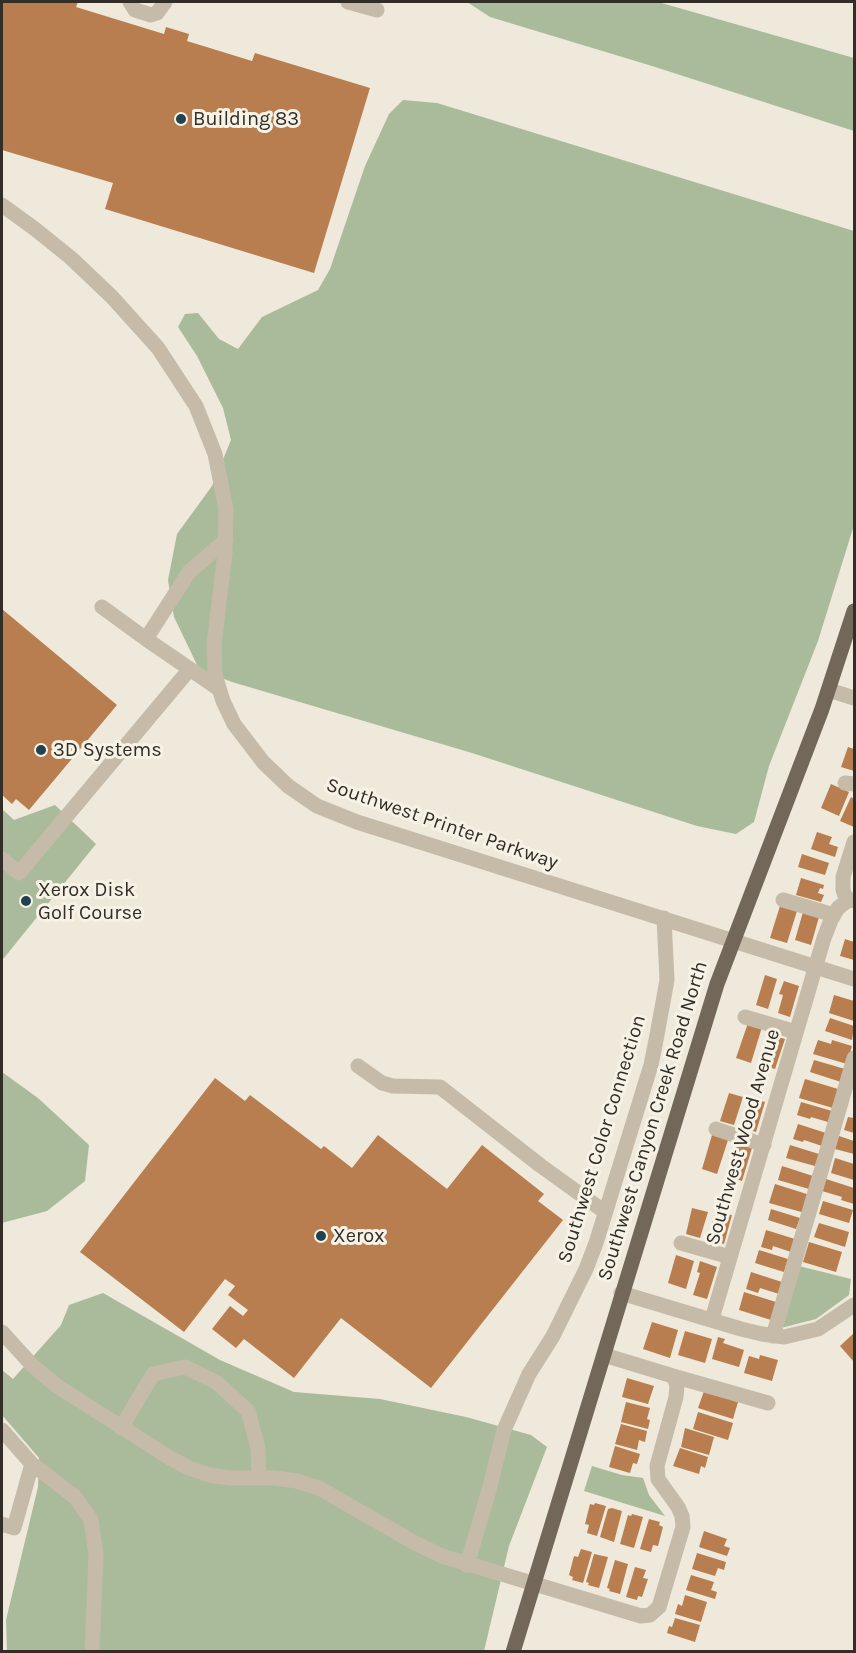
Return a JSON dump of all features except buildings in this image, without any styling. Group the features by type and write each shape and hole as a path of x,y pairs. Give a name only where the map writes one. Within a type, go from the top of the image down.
{"main road":[{"name":"Southwest Canyon Creek Road North","path":"513,1652 702,1028 732,940 829,690 855,611"}],"street":[{"path":"130,2 135,10 151,15 157,13 165,2"},
{"path":"348,2 378,10"},
{"name":"Southwest Printer Parkway","path":"2,205 35,229 92,278 158,348 196,406 215,454 226,509 226,540 214,645 214,668 219,689 234,724 248,744 288,786 317,806 374,827 855,979"},
{"path":"146,639 189,572 226,540"},
{"path":"102,607 219,689"},
{"path":"2,859 19,873 189,670"},
{"path":"829,690 855,698"},
{"path":"783,900 834,915 838,908 851,901 843,890 843,877 854,842"},
{"name":"Southwest Wood Avenue","path":"712,1319 815,967 834,915"},
{"name":"Southwest Color Connection","path":"466,1565 489,1490 504,1430 529,1374 553,1336 586,1269 651,1065 667,980 664,918"},
{"path":"745,1017 796,1032"},
{"path":"773,1336 855,1058"},
{"path":"358,1066 382,1083 393,1086 440,1087 541,1166 605,1212"},
{"path":"716,1129 764,1144"},
{"path":"681,1243 730,1257"},
{"path":"621,1293 773,1336 795,1336 818,1329 855,1305"},
{"path":"2,1332 32,1365 57,1386 121,1428 189,1468 209,1475 297,1481 319,1488 415,1543 466,1565 641,1616 650,1615 659,1607 683,1527 678,1507 658,1479 657,1466 676,1397 677,1384 673,1376"},
{"path":"604,1355 768,1403"},
{"path":"121,1428 153,1374 185,1367 216,1382 248,1411 258,1448 259,1478"},
{"path":"2,1430 32,1464 75,1497 91,1520 96,1554 92,1652"},
{"path":"2,1524 14,1528 32,1464"}],"green space":[{"path":"467,2 658,2 854,58 854,131 490,17"},
{"path":"403,100 437,103 854,231 854,525 818,641 769,766 754,822 736,834 697,826 472,753 232,682 199,669 174,617 168,580 177,534 212,486 231,440 223,408 197,356 178,327 185,314 198,313 219,339 238,349 262,317 318,290 330,269 365,166 389,114"},
{"name":"Xerox Disk Golf Course","path":"55,805 96,844 2,959 2,809 14,820"},
{"path":"2,1072 38,1098 89,1145 85,1181 47,1211 2,1223"},
{"path":"799,1266 851,1279 849,1295 816,1319 781,1328"},
{"path":"103,1293 220,1360 294,1392 380,1399 466,1417 531,1435 547,1447 509,1546 484,1651 7,1651 6,1620 38,1487 39,1458 2,1415 2,1370 13,1379 61,1325 69,1305"},
{"path":"592,1466 622,1475 643,1478 649,1495 665,1516 584,1491"}],"place":[{"name":"Building 83","path":"181,119"},
{"name":"3D Systems","path":"41,750"},
{"name":"Xerox Disk Golf Course","path":"26,901"},
{"name":"Xerox","path":"321,1236"}]}
